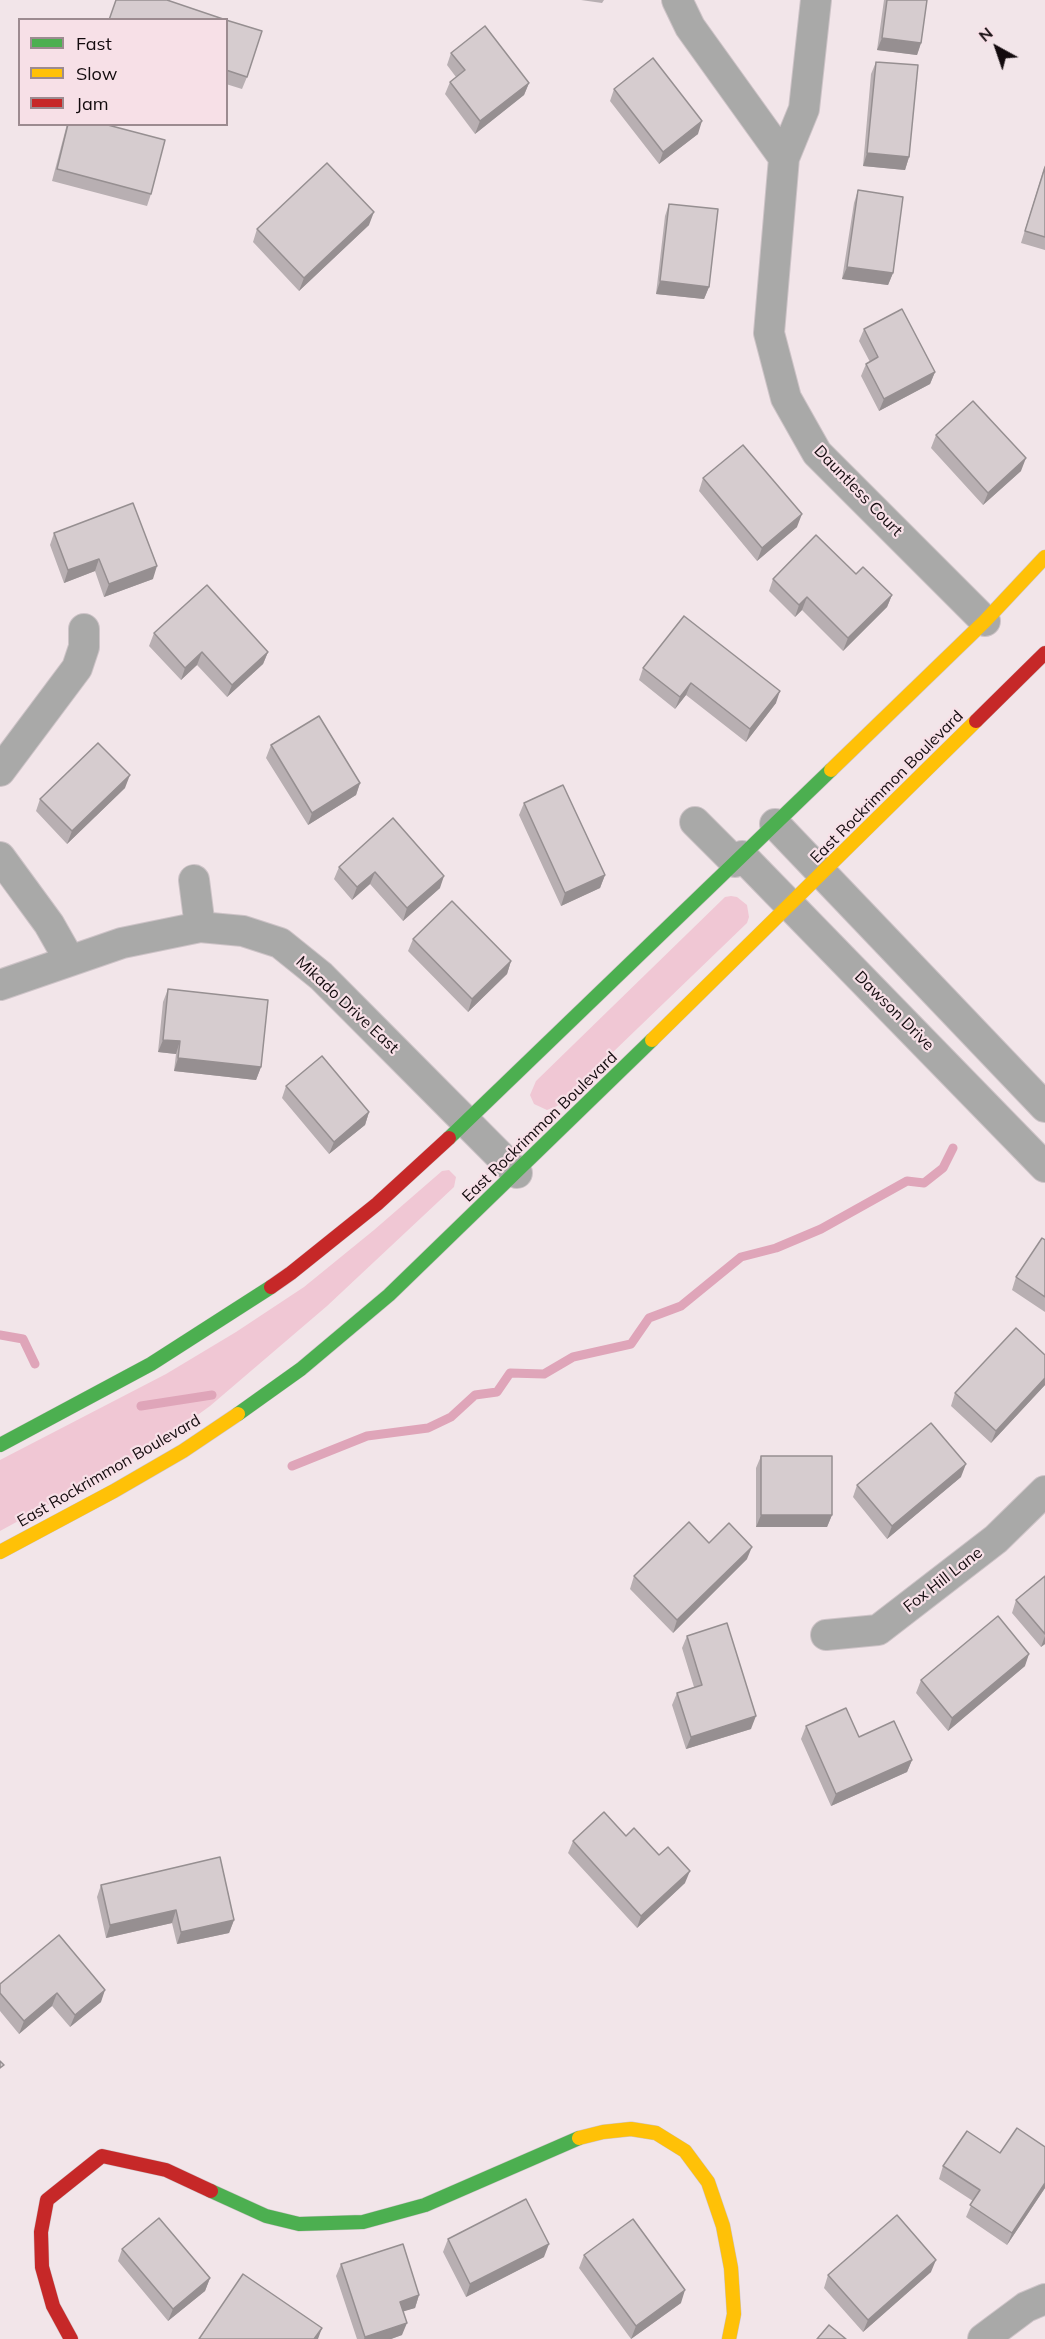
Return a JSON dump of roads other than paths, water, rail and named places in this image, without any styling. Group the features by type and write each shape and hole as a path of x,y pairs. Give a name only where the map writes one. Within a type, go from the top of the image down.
{"main road":[{"path":"0,1445 151,1364 291,1273 377,1204 467,1122 985,621 1045,557"},
{"name":"East Rockrimmon Boulevard","path":"0,1552 183,1451 291,1376 389,1295 823,874 1045,653"},
{"path":"70,2339 53,2306 42,2267 41,2232 47,2200 102,2156 166,2170 266,2216 299,2224 363,2223 425,2205 579,2138 603,2132 632,2129 656,2133 685,2151 708,2182 723,2226 731,2268 734,2314 729,2339"}],"street":[{"path":"676,0 690,27 784,158"},
{"name":"Dauntless Court","path":"816,0 804,110 784,158 770,333 786,398 817,453 985,621"},
{"path":"0,771 77,668 84,647 84,629"},
{"name":"Dawson Drive","path":"695,822 790,905 1045,1167"},
{"path":"775,824 1045,1107"},
{"path":"0,856 49,924 70,961"},
{"path":"194,880 200,927"},
{"name":"Mikado Drive East","path":"0,985 122,943 200,927 243,931 280,943 321,975 517,1173"},
{"name":"Fox Hill Lane","path":"826,1635 878,1630 996,1539 1045,1491"},
{"path":"983,2339 1026,2307 1045,2299"}],"waterway":[{"path":"292,1466 367,1436 428,1428 451,1417 475,1395 497,1392 510,1373 544,1374 573,1357 631,1344 649,1318 681,1306 741,1257 776,1248 821,1229 907,1181 924,1183 943,1168 953,1148"},
{"path":"0,1335 23,1339 35,1364"},
{"path":"141,1406 212,1395"}]}
